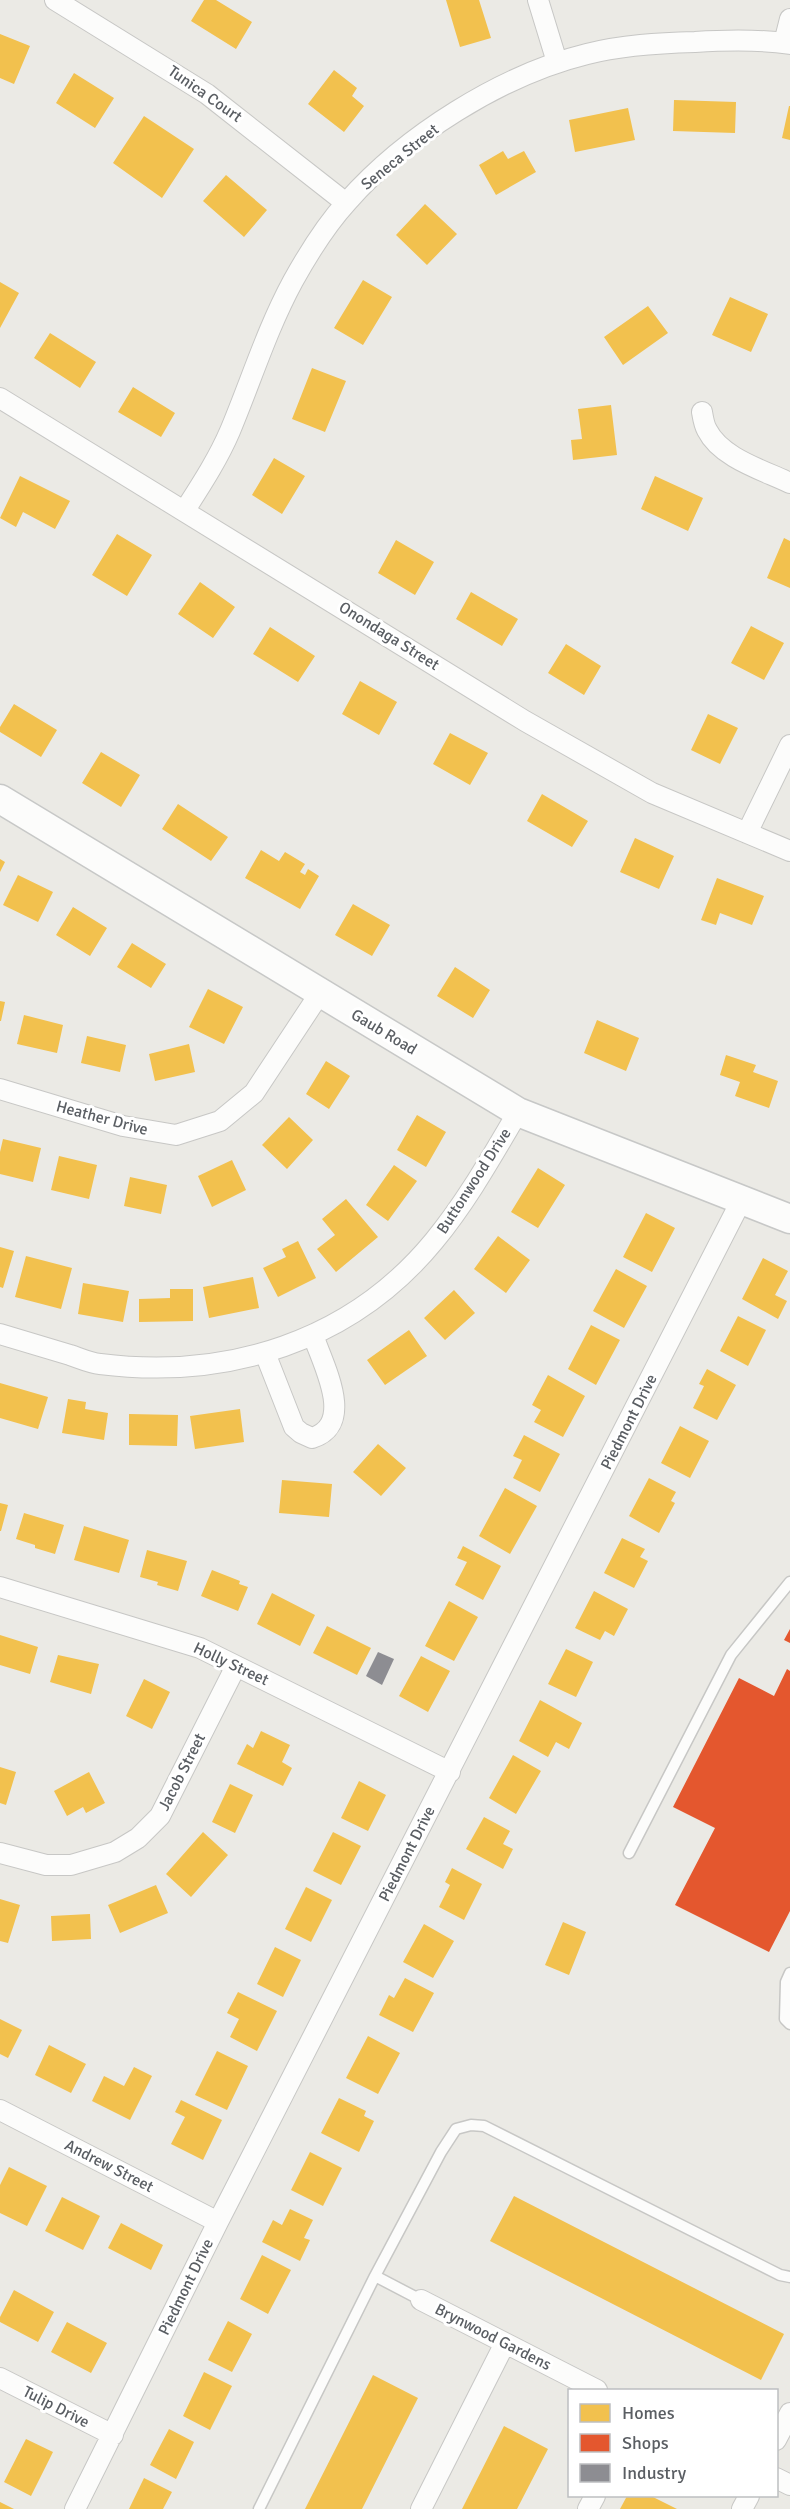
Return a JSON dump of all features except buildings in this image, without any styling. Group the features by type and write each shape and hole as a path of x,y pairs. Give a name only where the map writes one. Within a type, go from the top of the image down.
{"street":[{"name":"Tunica Court","path":"55,0 207,94 346,203"},
{"path":"538,0 557,62"},
{"path":"787,44 790,19"},
{"name":"Seneca Street","path":"185,510 228,434 268,334 294,280 346,203 394,158 456,113 520,78 557,62 589,53 670,43 726,40 787,44"},
{"name":"Onondaga Street","path":"0,398 525,721 652,793 790,851"},
{"path":"702,412 706,429 715,442 740,459 790,483"},
{"path":"747,834 790,745"},
{"name":"Gaub Road","path":"0,799 519,1112 790,1219"},
{"name":"Heather Drive","path":"0,1089 123,1126 176,1135 220,1121 254,1093 320,993"},
{"name":"Buttonwood Drive","path":"0,1334 98,1364 188,1368 224,1364 265,1353 313,1335 364,1306 432,1243 461,1207 519,1112"},
{"name":"Piedmont Drive","path":"75,2509 219,2222 741,1201"},
{"path":"265,1353 294,1427 312,1438 324,1434 333,1424 334,1398 313,1335"},
{"name":"Holly Street","path":"0,1587 175,1640 236,1666 450,1772"},
{"name":"Jacob Street","path":"0,1853 46,1865 70,1865 115,1852 138,1838 160,1816 236,1666"},
{"name":"Andrew Street","path":"0,2110 219,2222"},
{"name":"Brynwood Gardens","path":"421,2300 593,2389"},
{"path":"421,2509 505,2343"},
{"name":"Tulip Drive","path":"0,2378 113,2435"},
{"path":"778,2438 790,2413"}],"lane":[{"path":"629,1852 731,1655 790,1582"},
{"path":"789,1980 785,2019 790,2024"},
{"path":"259,2509 375,2276 456,2128 471,2125 484,2126 769,2270 790,2277"},
{"path":"375,2276 421,2300"}]}
